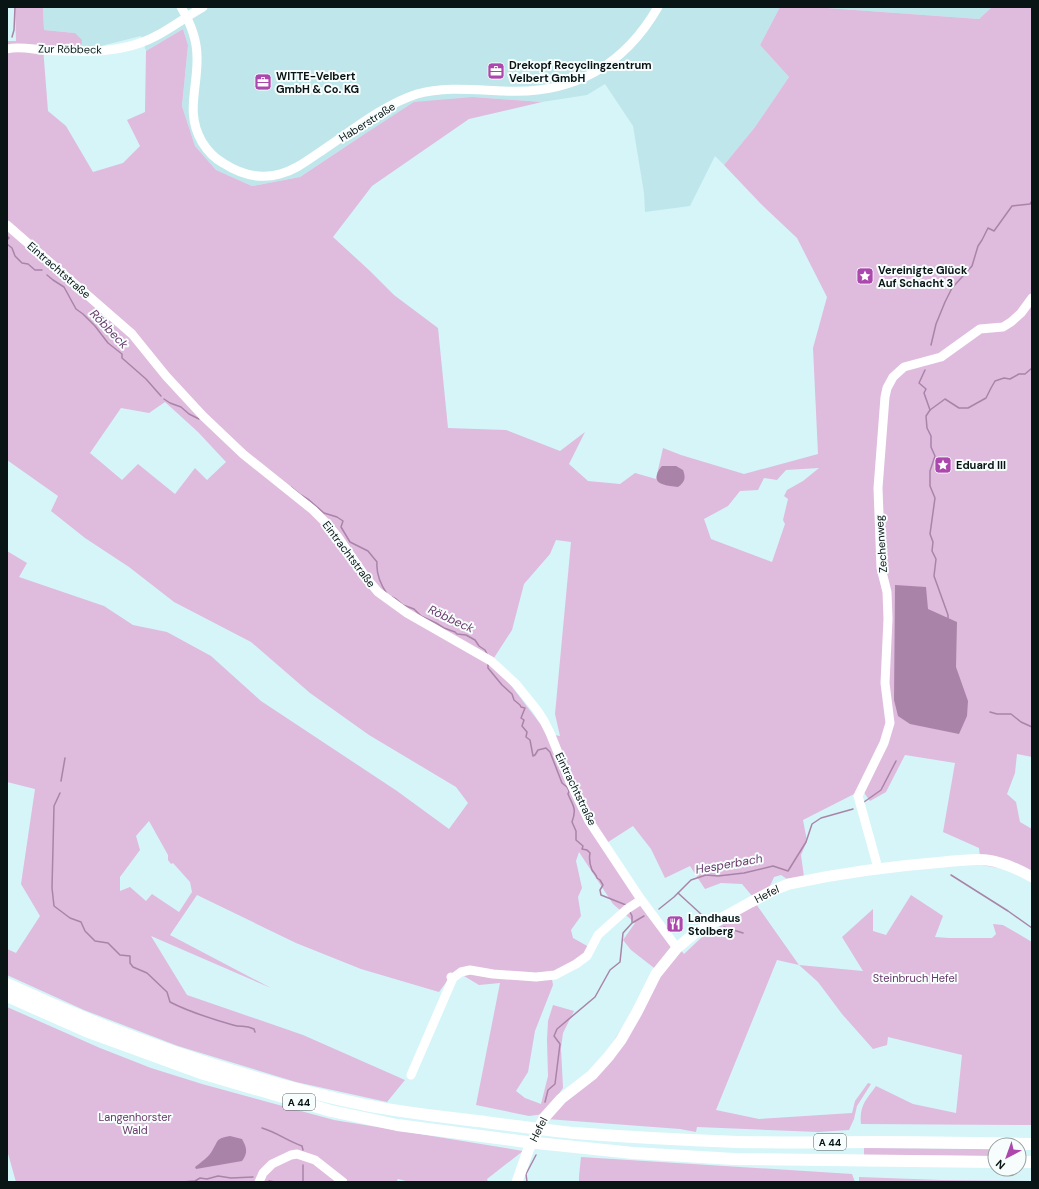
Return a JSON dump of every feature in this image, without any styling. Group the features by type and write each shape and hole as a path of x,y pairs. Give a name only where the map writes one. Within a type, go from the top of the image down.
{"highway":[{"name":"A 44","path":"7,984 75,1014 133,1037 208,1063 274,1082 368,1105 422,1114 573,1133 690,1140 777,1143 872,1142 1032,1144"},
{"name":"A 44","path":"7,996 86,1031 204,1074 331,1111 397,1125 610,1151 689,1156 742,1159 987,1162"}],"main road":[{"name":"Hefel","path":"517,1182 529,1148 544,1118 554,1105 592,1076 609,1056 630,1024 656,974 677,948 694,933 776,889 790,884 878,868 985,859 1003,863 1032,877"}],"street":[{"name":"Haberstraße","path":"181,7 187,17 196,43 197,57 192,109 193,119 200,139 210,152 224,164 245,174 253,176 278,174 297,167 387,107 418,94 446,90 521,92 564,86 578,81 596,72 622,53 643,30 658,7"},
{"name":"Zur Röbbeck","path":"7,49 17,47 86,52 117,49 156,36 203,7"},
{"name":"Eintrachtstraße","path":"7,225 132,334 166,376 198,411 237,449 317,514 338,537 367,580 378,592 407,613 491,661 516,684 544,721 570,782 589,821 650,913 677,948"},
{"name":"Zechenweg","path":"878,868 858,796 884,743 890,723 885,683 888,619 887,592 881,568 878,488 887,388 893,377 904,367 941,357 980,329 1003,327 1021,313 1032,298"},
{"path":"411,1075 452,977 460,972 470,970 493,974 536,977 555,975 576,964 586,956 598,935 628,909 641,900"},
{"path":"259,1182 263,1174 272,1164 291,1155 297,1154 315,1160 343,1182"}],"shaded area":[{"path":"43,7 780,7 760,45 789,77 755,127 724,165 715,156 690,206 645,212 644,193 633,126 605,84 587,95 542,102 473,97 360,137 300,177 252,186 216,170 195,146 182,106 188,45 183,29 146,51 141,36 97,47 81,49 75,33 44,30"},
{"path":"813,7 992,7 979,19"},
{"path":"662,466 676,466 683,470 685,478 678,487 659,483 657,476"},
{"path":"895,585 926,587 928,609 957,622 956,667 968,701 967,716 959,734 910,724 898,716 894,700"},
{"path":"230,1136 242,1139 244,1142 246,1153 242,1161 196,1169 195,1167 208,1156 218,1140"}],"green space":[{"path":"15,7 43,7 44,30 75,33 82,40 81,49 43,47 48,111 66,126 93,172 123,163 140,146 127,120 145,112 146,51 183,29 188,45 182,106 195,146 216,170 252,186 300,177 414,102 473,97 542,102 469,119 372,186 333,237 394,295 438,328 448,428 506,430 560,451 585,432 569,464 588,481 620,484 635,473 656,479 663,448 744,474 818,454 813,348 827,297 797,238 761,204 724,165 755,127 789,77 760,45 780,7 813,7 979,19 992,7 1032,7 1032,757 1017,754 1015,773 1007,794 1016,802 1020,822 1032,829 1032,883 1005,869 981,865 979,848 943,832 955,763 905,755 886,792 870,801 862,790 803,820 807,841 801,855 804,877 787,879 781,875 774,877 770,886 753,897 742,884 721,883 705,889 690,866 665,878 651,849 633,826 602,846 653,917 684,954 701,938 756,904 799,965 777,960 716,1110 759,1119 852,1113 855,1101 868,1083 871,1084 857,1106 854,1119 849,1130 818,1132 697,1127 696,1132 680,1129 547,1119 592,1075 658,971 631,950 623,940 635,923 613,904 579,852 576,861 582,888 578,897 581,916 571,930 573,938 589,947 579,960 551,974 553,985 535,1031 528,1072 516,1091 525,1098 541,1104 548,1076 548,1021 553,1005 574,1011 563,1033 561,1048 563,1088 544,1114 529,1116 476,1105 500,983 479,985 464,976 453,973 439,992 361,969 296,943 197,895 170,935 271,988 151,936 187,995 303,1035 405,1080 387,1102 296,1082 178,1046 84,1010 7,975 7,949 16,953 40,916 21,884 35,789 7,782 7,551 27,563 19,577 104,606 133,625 167,632 211,656 261,701 397,791 449,829 468,803 456,787 369,735 310,693 251,642 174,602 129,567 85,538 51,511 58,496 7,460 7,41 16,41","holes":["165,402 198,432 226,462 207,480 195,468 175,494 138,464 122,480 90,453 121,408 149,413","819,468 803,481 787,490 784,496 788,499 783,520 785,524 772,562 711,539 704,519 728,506 740,491 758,490 764,478 777,480 786,470","556,540 571,542 555,714 560,736 548,734 500,671 490,664 512,630 524,584 550,554","149,821 168,855 168,860 171,864 173,863 190,882 192,892 179,912 152,894 146,901 130,887 120,891 120,877 140,850 136,836"]},
{"name":"Steinbruch Hefel","path":"911,895 943,916 935,937 992,938 996,934 993,924 1003,925 1032,942 1032,1125 861,1124 862,1108 866,1099 876,1086 913,1104 956,1113 962,1055 888,1037 887,1045 873,1049 842,1014 818,982 799,965 863,971 842,937 873,909 873,931 886,935"},
{"name":"Langenhorster Wald","path":"7,1007 100,1048 151,1068 202,1084 334,1120 523,1151 487,1179 488,1182 410,1182 398,1179 396,1182 16,1182 7,1150"},
{"path":"864,1148 987,1149 987,1156 864,1155"},
{"path":"581,1157 852,1174 855,1182 579,1182"},
{"path":"859,1177 1032,1181 1032,1182 859,1182"}],"waterway":[{"path":"12,37 14,30 15,7"},
{"name":"Hesperbach","path":"931,345 936,324 945,302 952,288 972,266 978,246 988,228 994,231 1012,206 1030,204 1032,201"},
{"name":"Röbbeck","path":"7,236 9,238 7,240"},
{"name":"Röbbeck","path":"7,244 12,248 15,256 22,263 28,264 35,270 42,270"},
{"name":"Röbbeck","path":"47,275 64,287 76,309 95,326 108,343 122,354 122,358 146,379 161,396"},
{"path":"930,410 945,399 959,408 968,408 986,398 995,381 1004,378 1010,379 1019,374 1025,374 1032,368"},
{"name":"Hesperbach","path":"925,370 919,383 926,389 924,393 930,410 926,416 927,428 931,436 931,447 935,456 930,471 930,486 935,498 930,534 933,542 932,551 936,559 934,576 948,615 948,620"},
{"name":"Röbbeck","path":"164,399 181,407 189,414 199,419"},
{"name":"Röbbeck","path":"291,487 324,513 337,517 343,521 341,527 350,542 368,551 377,562 379,579 387,594"},
{"name":"Röbbeck","path":"392,597 403,605 414,609 421,616 444,628 457,634 466,635 475,640 487,654"},
{"name":"Röbbeck","path":"488,663 488,668 502,685 512,694 514,700 521,707 525,708 521,718 524,720 522,726 527,732 526,737 530,740 533,756 538,750 546,748 550,752 562,783 569,791 568,794 574,810 572,822 576,831 576,840 583,846 582,849 587,850 590,853 592,870 603,885 600,890 601,895 626,905"},
{"path":"990,712 997,714 1011,714 1021,722 1032,727"},
{"path":"61,781 65,758"},
{"name":"Hesperbach","path":"864,802 881,790 896,761"},
{"path":"60,793 54,806 52,888 54,906 70,918 81,922 85,931 95,941 108,943 120,955 130,956 130,963 133,967 147,973 167,992 170,1002 209,1018 236,1026 245,1026 254,1029 255,1032"},
{"name":"Hesperbach","path":"659,909 691,880 706,875 718,876 744,873 773,866 788,871 806,842 812,824 821,818 853,809"},
{"path":"951,875 1032,928"},
{"path":"678,893 702,915"},
{"name":"Röbbeck","path":"630,912 632,922"},
{"name":"Hesperbach","path":"545,1102 548,1090 555,1084 560,1044 554,1036 557,1029 595,997 610,970 620,962 623,933 632,923 644,916"},
{"path":"724,927 743,933"},
{"path":"262,1128 302,1146 303,1150"},
{"name":"Hesperbach","path":"527,1182 526,1174 536,1155"},
{"path":"303,1165 303,1182"},
{"path":"182,1182 218,1176 231,1178 253,1177"},
{"path":"269,1181 275,1182"}],"place":[{"name":"Drekopf Recyclingzentrum Velbert GmbH","path":"496,71"},
{"name":"WITTE-Velbert GmbH & Co. KG","path":"263,82"},
{"name":"Vereinigte Glück Auf Schacht 3","path":"865,276"},
{"name":"Eduard III","path":"943,465"},
{"name":"Landhaus Stolberg","path":"675,924"}]}
